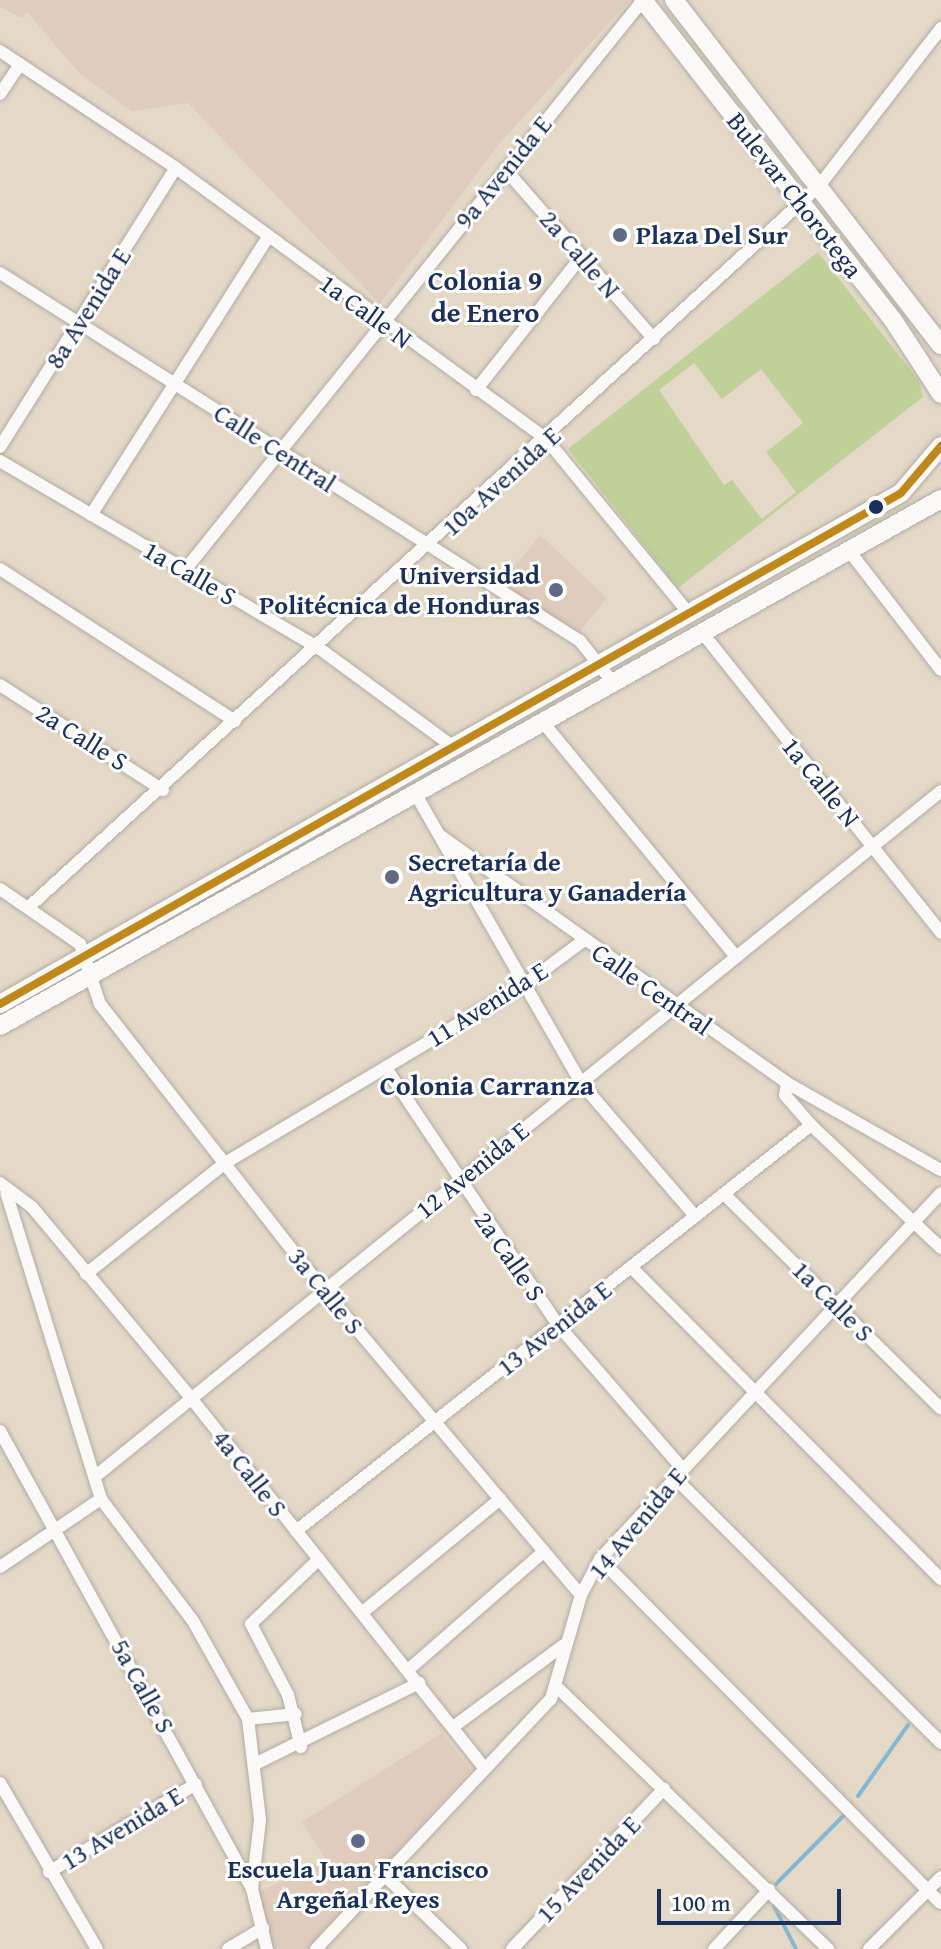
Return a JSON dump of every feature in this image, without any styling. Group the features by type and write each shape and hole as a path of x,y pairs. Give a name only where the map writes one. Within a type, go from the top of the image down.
{"highway":[{"name":"Bulevar Chorotega","path":"643,0 801,204 941,394"},
{"name":"Bulevar Chorotega","path":"674,0 941,345"},
{"path":"696,623 901,493 941,446"},
{"path":"0,1004 455,748 941,499"},
{"path":"0,1026 541,720 606,673"}],"street":[{"name":"9a Avenida E","path":"185,570 277,449 643,0"},
{"name":"10a Avenida E","path":"30,906 163,790 235,721 320,649 801,204 819,186 941,28"},
{"name":"1a Calle N","path":"0,51 176,168 381,323 547,440 941,933"},
{"path":"0,94 20,64"},
{"name":"8a Avenida E","path":"0,447 176,168"},
{"name":"2a Calle N","path":"505,169 654,339"},
{"path":"91,515 268,237"},
{"path":"476,390 582,256"},
{"name":"Calle Central","path":"0,273 551,622 606,673"},
{"name":"1a Calle S","path":"0,461 320,649 455,748"},
{"path":"847,548 941,670"},
{"path":"0,569 235,721"},
{"name":"2a Calle S","path":"0,685 163,790"},
{"path":"541,720 735,955"},
{"name":"12 Avenida E","path":"97,1475 581,1083 674,1002 941,791"},
{"path":"415,793 581,1083 695,1216"},
{"name":"Calle Central","path":"441,836 583,941 787,1083 941,1170"},
{"path":"0,889 30,906 86,954"},
{"name":"11 Avenida E","path":"86,1274 225,1163 525,984 583,941"},
{"name":"3a Calle S","path":"86,954 89,975 100,1004 323,1289 542,1553 581,1595"},
{"name":"2a Calle S","path":"386,1068 457,1182 558,1325 678,1473 941,1743"},
{"name":"Calle Central","path":"787,1083 785,1095 811,1125 941,1248"},
{"name":"13 Avenida E","path":"296,1531 811,1125"},
{"name":"4a Calle S","path":"3,1188 32,1207 191,1398 483,1766"},
{"name":"4a Calle S","path":"3,1188 97,1475 101,1499"},
{"name":"14 Avenida E","path":"558,1688 564,1645 581,1595 600,1559 941,1193"},
{"name":"1a Calle S","path":"724,1194 941,1409"},
{"path":"631,1267 941,1579"},
{"name":"5a Calle S","path":"0,1431 60,1531 252,1889 267,1949"},
{"path":"0,1567 93,1512 101,1499 193,1621 248,1719 257,1763 260,1820 252,1889"},
{"path":"363,1612 500,1499"},
{"path":"408,1670 542,1553"},
{"path":"301,1747 296,1714 251,1624 319,1559"},
{"path":"600,1559 941,1903"},
{"path":"453,1727 564,1645"},
{"path":"257,1763 301,1747 419,1683"},
{"path":"316,1949 381,1872 558,1688 828,1949"},
{"path":"248,1719 296,1714"},
{"path":"0,1783 49,1872 97,1949"},
{"name":"13 Avenida E","path":"49,1872 196,1784"},
{"name":"15 Avenida E","path":"512,1949 664,1789"},
{"path":"381,1872 461,1949"},
{"path":"869,1949 941,1877"},
{"path":"714,1949 769,1890"},
{"path":"228,1949 263,1928"}],"shaded area":[{"path":"0,0 629,1 499,144 380,304 188,103 132,111 81,75 27,12 22,18 0,7"},
{"name":"Universidad Politécnica de Honduras","path":"540,535 607,598 579,633 501,583"},
{"name":"Escuela Juan Francisco Argeñal Reyes","path":"442,1733 471,1770 308,1949 273,1949 259,1892 326,1860 302,1822"}],"green space":[{"path":"818,252 919,381 923,397 678,588 568,449","holes":["694,363 722,399 761,369 803,423 766,452 796,492 762,519 732,480 724,485 659,390"]}],"waterway":[{"path":"858,1796 908,1725"},
{"path":"776,1884 845,1814"},
{"path":"774,1906 796,1949"}],"transit line":[{"path":"0,1004 901,493 941,446"}],"place":[{"name":"Plaza Del Sur","path":"620,235"},
{"name":"Universidad Politécnica de Honduras","path":"556,590"},
{"name":"Secretaría de Agricultura y Ganadería","path":"392,877"},
{"name":"Escuela Juan Francisco Argeñal Reyes","path":"358,1841"}],"district":[{"name":"Colonia 9 de Enero","path":"485,296"},
{"name":"Colonia Carranza","path":"487,1085"}]}
